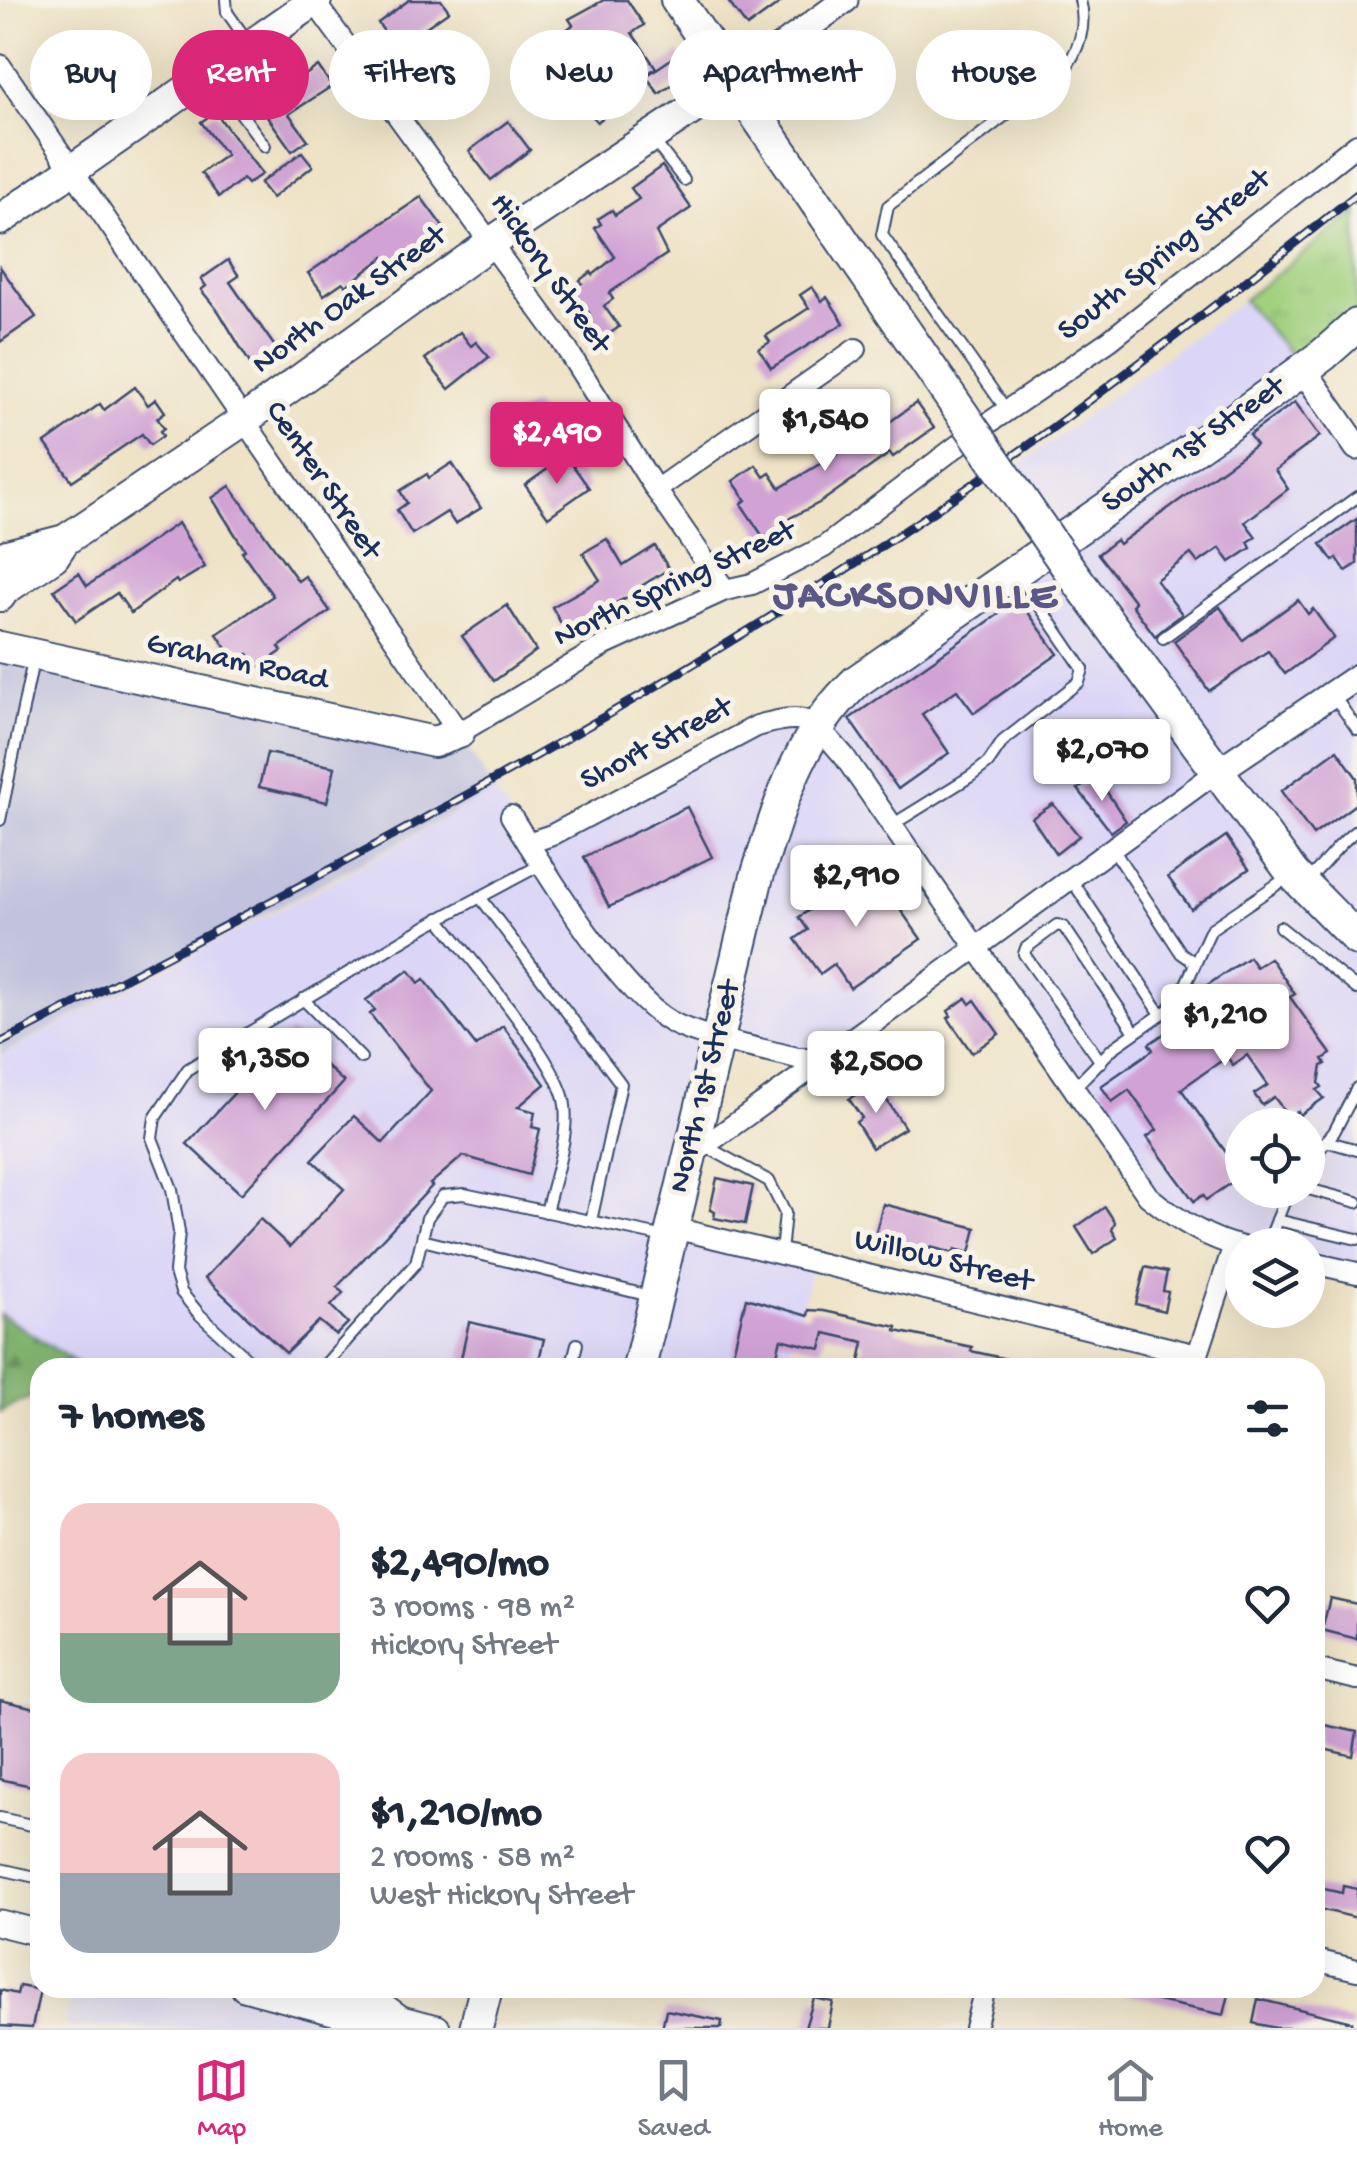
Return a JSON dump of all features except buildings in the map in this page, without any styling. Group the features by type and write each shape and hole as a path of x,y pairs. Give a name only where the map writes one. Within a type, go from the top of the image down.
{"main road":[{"path":"271,30 314,0"},
{"path":"678,0 698,30"},
{"path":"0,220 172,99"},
{"name":"North Oak Street","path":"0,560 7,554 66,540 244,420 492,242 674,120"},
{"path":"759,120 1067,566 1297,879 1357,939"},
{"name":"South 1st Street","path":"1022,567 1303,368 1357,324"},
{"path":"0,596 54,556 66,540"},
{"name":"North 1st Street","path":"641,1358 697,1152 756,880 782,802 816,724 857,681 1022,567"},
{"name":"Graham Road","path":"0,647 434,742 460,733"},
{"path":"476,2028 484,1998"}],"street":[{"name":"Hickory Street","path":"314,0 492,242 726,590"},
{"path":"803,30 844,0"},
{"name":"Center Street","path":"0,65 460,733"},
{"name":"South Spring Street","path":"1008,412 1110,340 1357,144"},
{"path":"656,490 738,428 856,348"},
{"path":"1303,368 1357,448"},
{"name":"North Spring Street","path":"460,733 605,645 726,590 752,584 824,548 977,431 1008,412"},
{"path":"697,1152 1218,771 1357,677"},
{"name":"Short Street","path":"528,843 552,835 756,726 792,716 816,724"},
{"path":"816,724 844,756 1148,1196 1170,1214 1225,1240"},
{"path":"510,816 596,942 650,1006 673,1024 797,1058 835,1052"},
{"name":"Willow Street","path":"673,1233 781,1254 1183,1358"},
{"path":"1325,1266 1357,1273"},
{"path":"1196,1358 1225,1281"},
{"path":"1325,1671 1357,1679"},
{"path":"0,1923 30,1930"},
{"path":"1325,1962 1357,1970"},
{"path":"281,1998 348,2016 415,2024"},
{"path":"362,1998 376,2001 415,2024"},
{"path":"975,2028 982,1998"}],"lane":[{"path":"226,0 227,12 240,30"},
{"path":"1008,412 882,235 888,206 1064,71 1076,54 1082,30 1080,0"},
{"path":"245,120 264,146"},
{"path":"650,136 684,180"},
{"path":"1163,638 1357,497"},
{"path":"892,826 972,776 988,763 1004,741 1079,682 1083,668 1022,567"},
{"path":"0,820 35,655"},
{"path":"1332,694 1357,728"},
{"path":"1073,1090 1112,1049 1169,1009 1186,986 1212,929 1330,860 1336,845 1357,830"},
{"path":"1113,849 1182,953 1195,963"},
{"path":"245,1358 198,1314 181,1292 175,1272 179,1232 172,1189 152,1138 155,1118 188,1069 440,918 542,864"},
{"path":"1071,879 1161,1014"},
{"path":"480,897 621,1084 591,1221"},
{"path":"440,918 540,1052 562,1092 566,1125 546,1212"},
{"path":"1101,1062 1024,954 1026,948 1057,925 1064,928 1136,1032"},
{"path":"1280,927 1357,989"},
{"path":"303,999 361,1058"},
{"path":"1357,1088 1326,1141 1357,1150"},
{"path":"697,1152 769,1181 785,1213 781,1254"},
{"path":"331,1358 416,1263 427,1218 443,1196 464,1194 591,1221 673,1233"},
{"path":"1325,1194 1357,1202"},
{"path":"1273,1228 1281,1208"},
{"path":"1276,1220 1357,1239"},
{"path":"422,1240 656,1298"},
{"path":"574,1358 578,1344"},
{"path":"0,1818 30,1826"},
{"path":"0,1869 30,1876"}],"shaded area":[{"path":"1243,300 1303,369 1357,447 1357,1273 1325,1266 1325,1228 1225,1228 1225,1238 1170,1214 976,951 813,1058 720,1039 674,1227 813,1261 789,1358 69,1358 0,1314 0,1056 494,791 529,843 757,726 816,724 1054,548 1004,476"},
{"path":"0,647 459,733 494,791 0,1055"},
{"path":"72,1998 292,1998 437,2028 64,2028"}],"green space":[{"path":"1357,211 1357,325 1303,369 1243,300"},
{"path":"0,1314 69,1358 30,1358 30,1398 0,1412"}],"railway":[{"path":"0,1043 442,809 765,620 934,511 1057,424 1357,194"}],"district":[{"name":"JACKSONVILLE","path":"916,598"}]}
